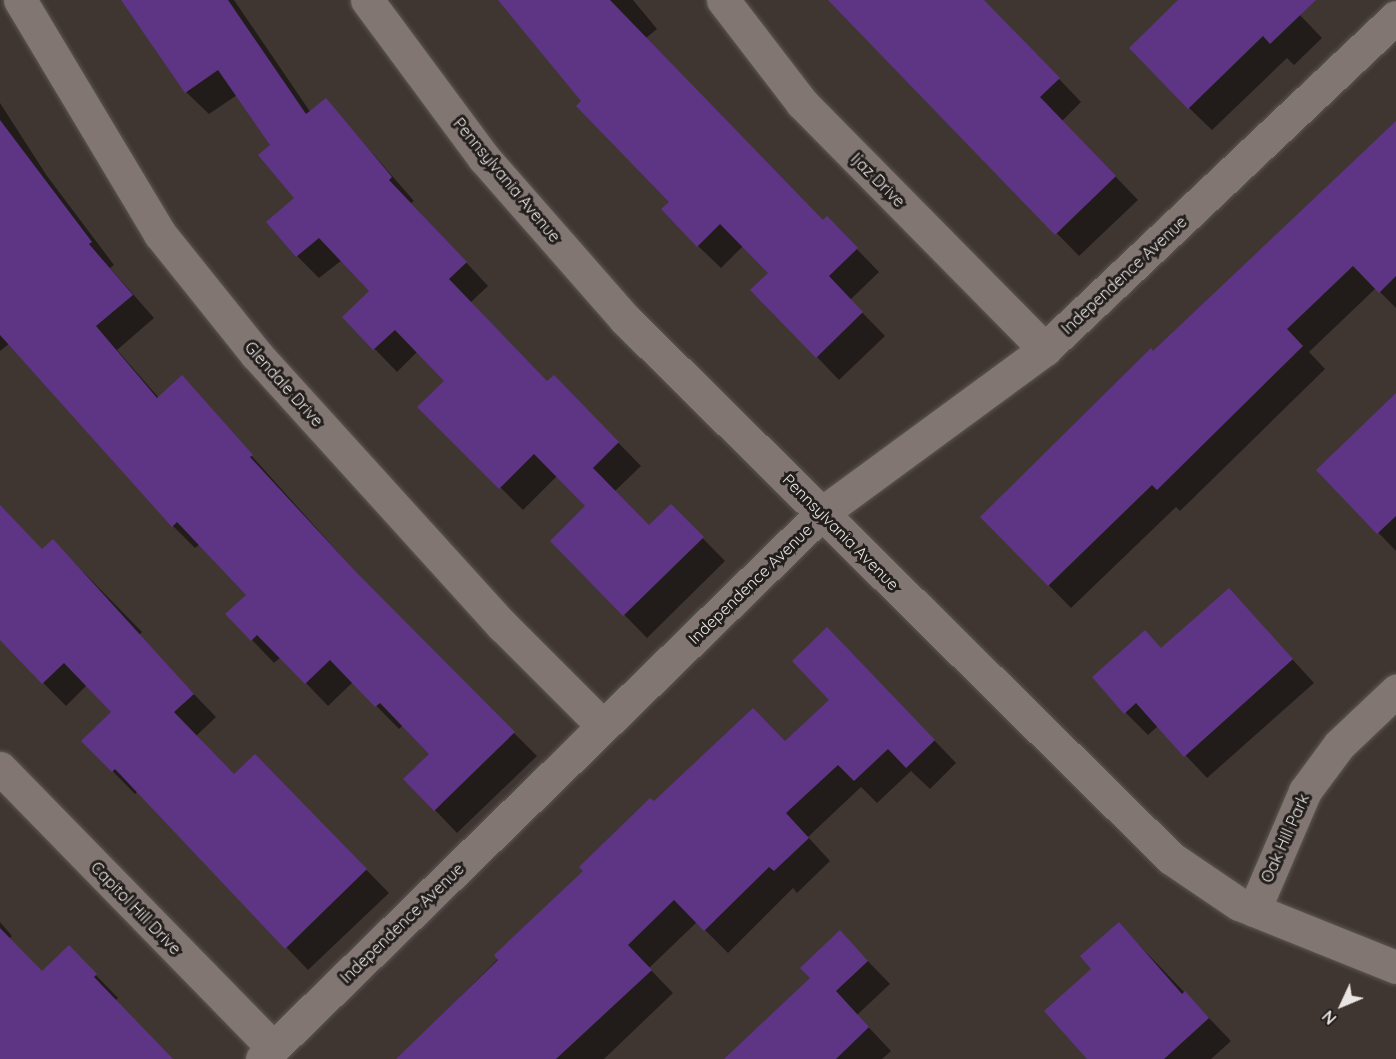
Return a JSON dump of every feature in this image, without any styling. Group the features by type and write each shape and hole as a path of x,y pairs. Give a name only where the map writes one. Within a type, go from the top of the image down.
{"street":[{"name":"Glendale Drive","path":"20,0 160,234 256,354 503,626 603,726"},
{"name":"Pennsylvania Avenue","path":"367,0 484,158 626,319 1171,858 1254,910 1396,967"},
{"name":"Ijaz Drive","path":"723,0 802,103 1045,349"},
{"name":"Independence Avenue","path":"267,1054 822,513 1045,349 1396,17"},
{"name":"Oak Hill Park","path":"1254,910 1305,791 1339,745 1396,691"},
{"name":"Capitol Hill Drive","path":"0,768 267,1054"}],"building":[{"path":"121,0 228,0 306,114 326,98 392,177 389,180 467,262 449,279 547,381 554,375 619,442 593,468 649,525 671,504 704,537 623,616 550,541 585,506 534,454 499,489 417,407 444,381 395,330 373,350 342,317 369,291 319,238 296,257 266,222 294,198 258,155 270,145 218,70 185,93"},
{"path":"498,0 610,0 823,220 827,216 858,248 829,276 863,312 816,358 750,290 768,273 720,224 697,247 661,209 669,202 576,106 581,101"},
{"path":"828,0 984,0 1060,78 1040,97 1116,176 1055,235"},
{"path":"1178,0 1316,0 1270,44 1263,36 1188,109 1129,48"},
{"path":"0,120 92,242 89,244 133,295 96,326 157,398 182,375 253,455 250,457 357,573 515,732 434,811 403,779 429,754 380,703 375,707 330,660 305,684 257,635 251,641 225,614 246,595 177,522 172,527 0,335"},
{"path":"1396,121 1396,276 1379,293 1353,266 1287,329 1303,346 1157,490 1152,485 1048,586 980,517 1151,348 1153,351"},
{"path":"1396,393 1396,516 1377,534 1316,470"},
{"path":"0,505 42,549 53,539 194,694 174,712 234,774 255,754 367,869 285,949 115,769 112,772 81,741 111,712 64,663 42,684 0,640"},
{"path":"1229,588 1293,659 1184,757 1136,703 1124,714 1092,677 1145,630 1161,648"},
{"path":"827,627 935,740 906,768 888,749 854,781 838,765 786,813 809,838 774,871 769,867 704,931 674,900 628,945 652,970 556,1059 396,1059 498,960 494,955 583,871 579,867 650,798 654,801 753,708 785,741 829,700 792,661"},
{"path":"1119,922 1182,994 1185,991 1209,1018 1164,1059 1087,1059 1044,1011 1091,969 1080,956"},
{"path":"0,928 42,971 69,945 97,974 94,977 173,1059 0,1059"},
{"path":"840,930 868,961 836,991 869,1027 836,1059 724,1059 810,978 800,968"}]}
